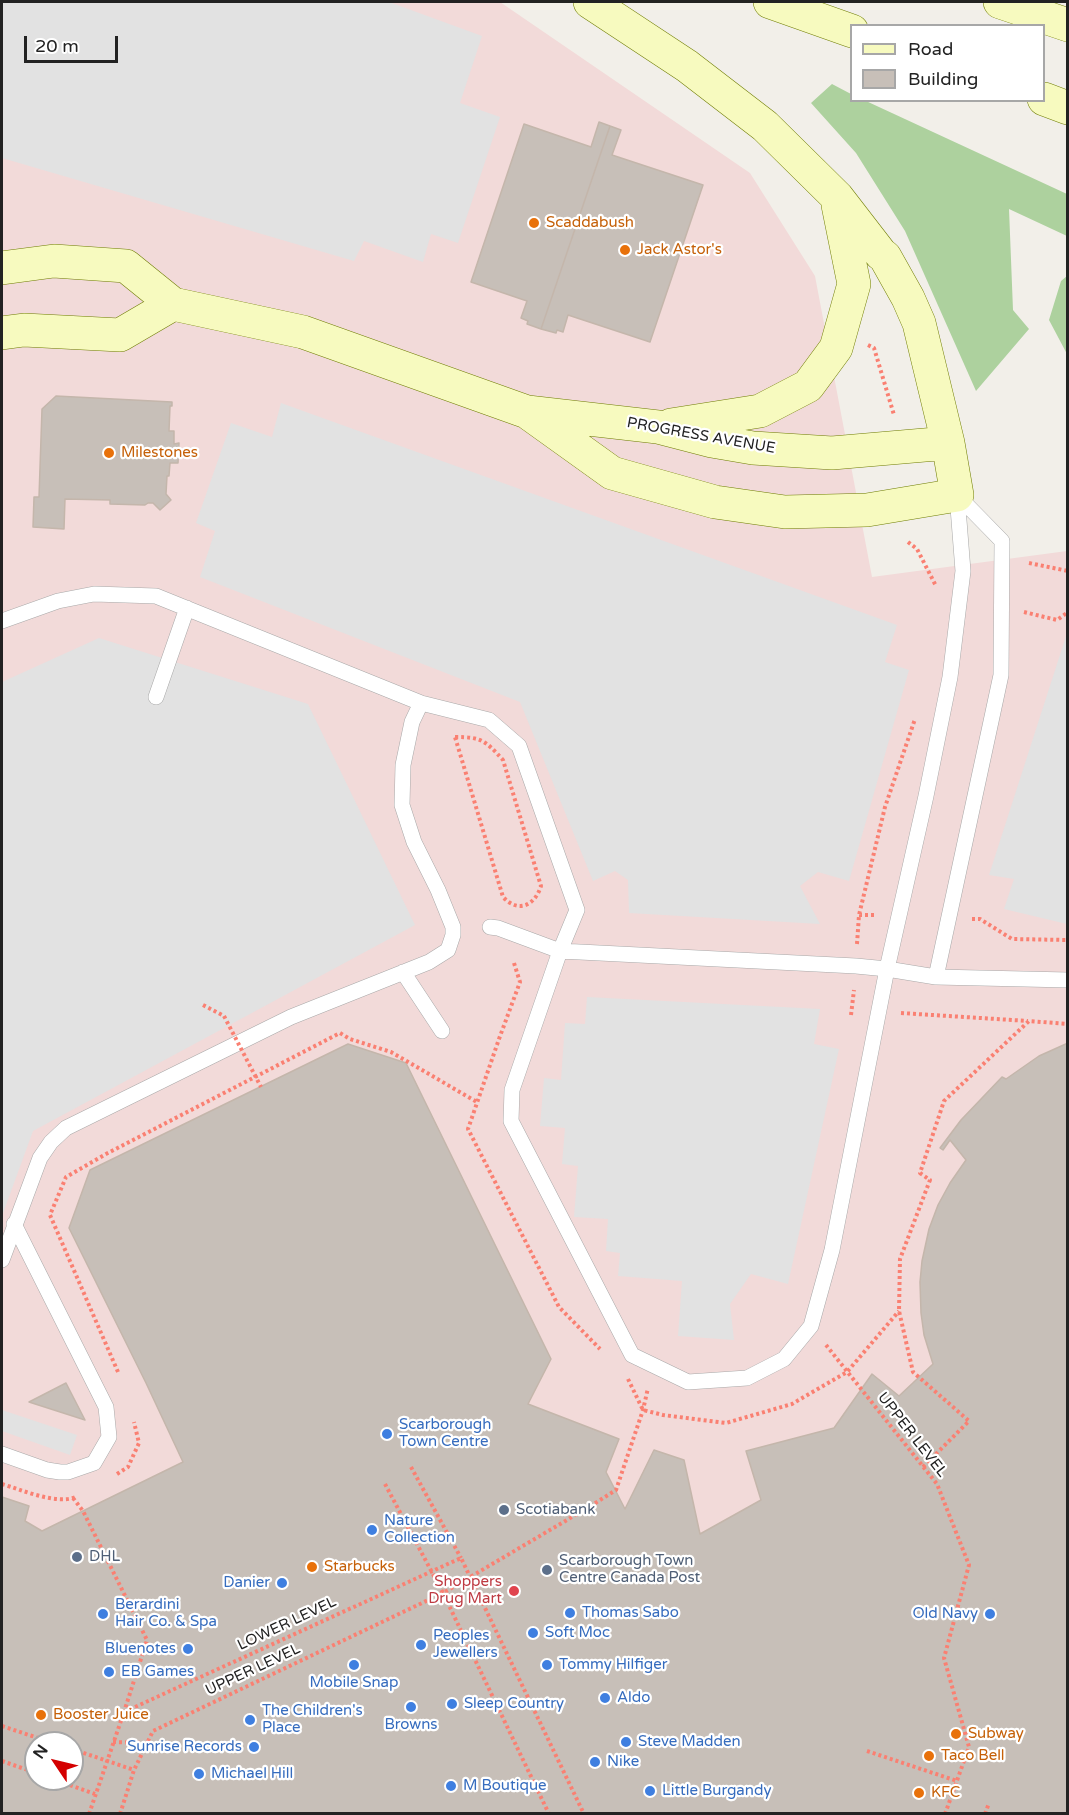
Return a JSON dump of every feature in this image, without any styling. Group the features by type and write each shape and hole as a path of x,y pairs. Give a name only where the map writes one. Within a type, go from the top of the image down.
{"main road":[{"path":"590,2 687,66 765,126 837,197 885,257 908,298 919,324 948,443 957,495"},
{"path":"770,2 850,30"},
{"path":"1000,2 1068,25"},
{"path":"1045,99 1068,108"},
{"path":"658,427 760,411 808,386 836,348 854,284 837,197"},
{"name":"PROGRESS AVENUE","path":"2,268 54,261 126,267 172,304 303,332 527,412 658,427 712,441 753,448 832,453 948,443"},
{"path":"2,333 24,330 120,335 172,304"},
{"name":"PROGRESS AVENUE","path":"527,412 612,473 714,502 785,512 867,510 957,495"}],"lane":[{"path":"2,621 58,601 94,594 156,596 421,703 489,720 519,746 577,910 560,951 512,1090 511,1121 632,1355 688,1382 747,1378 784,1359 811,1326 832,1250 878,1012 950,678 963,571 957,495"},
{"path":"936,977 1001,675 1002,541 957,495"},
{"path":"156,698 187,608"},
{"path":"2,1260 14,1224 45,1149 66,1128 291,1017 429,962 448,950 453,927 414,842 402,805 402,765 412,723 421,703"},
{"path":"490,927 560,951 856,966 936,977 1068,980"},
{"path":"404,972 442,1031"},
{"path":"2,1454 47,1470 68,1472 94,1463 110,1437 106,1407 14,1224"}],"path":[{"path":"864,344 874,348 896,424"},
{"path":"908,542 917,549 931,576 936,586 936,597"},
{"path":"1029,563 1068,571"},
{"path":"1023,612 1057,620 1068,612"},
{"path":"851,1017 859,915 885,807 919,708"},
{"path":"455,737 474,737 490,746 503,760 541,886 538,897 522,906 508,902 500,886 476,807 455,737"},
{"path":"514,963 520,982 468,1129 559,1307 601,1350"},
{"path":"203,1005 224,1016 261,1087"},
{"path":"852,1010 1068,1024"},
{"path":"923,1467 969,1421 913,1372 899,1311 900,1259 930,1180 920,1173 944,1101 1029,1021"},
{"path":"120,1378 50,1215 66,1177 340,1033 350,1039 391,1053 477,1102"},
{"path":"626,1375 643,1410 663,1415 726,1423 792,1404 847,1372 899,1311"},
{"name":"UPPER LEVEL","path":"811,1326 937,1484 969,1565 944,1658 969,1748 945,1814"},
{"name":"UPPER LEVEL","path":"120,1814 134,1770 153,1731 443,1593 590,1508 616,1490 643,1410 654,1367"},
{"path":"111,1478 128,1467 139,1443 134,1421"},
{"path":"411,1467 461,1558 584,1814"},
{"path":"2,1484 50,1498 73,1498 83,1493"},
{"path":"385,1484 443,1593 549,1814"},
{"path":"73,1498 83,1511 147,1640 95,1794 90,1812 95,1814"},
{"name":"LOWER LEVEL","path":"124,1712 461,1558"},
{"path":"2,1726 24,1733"},
{"path":"114,1742 147,1743"},
{"path":"867,1751 957,1781"},
{"path":"84,1753 134,1770"},
{"path":"2,1761 24,1769"},
{"path":"84,1790 95,1794"},
{"path":"986,1814 989,1803"}],"shaded area":[{"path":"2,2 500,2 750,173 815,276 872,577 1067,551 1067,1813 2,1814"},
{"path":"2,2 389,2 482,36 460,103 500,117 458,243 431,234 423,262 364,241 354,261 2,158"},
{"path":"281,403 897,625 885,662 909,670 849,881 818,872 800,886 820,924 629,913 628,880 615,871 593,881 520,702 200,577 215,531 196,523 231,423 272,437"},
{"path":"1067,633 1067,924 1004,909 1014,879 989,875"},
{"path":"99,638 308,704 415,925 33,1131 2,1216 2,682"},
{"path":"587,997 820,1009 814,1044 839,1049 788,1284 751,1274 730,1304 734,1340 678,1336 682,1281 618,1276 620,1253 606,1251 608,1219 574,1217 578,1166 562,1164 565,1128 540,1126 544,1078 561,1080 565,1023 585,1024"},
{"path":"2,1410 77,1435 70,1455 2,1431"}],"green space":[{"path":"832,84 850,93 850,102 868,102 1067,194 1067,236 1009,209 1013,310 1029,329 976,391 905,231 856,153 811,103"},
{"path":"1067,276 1067,354 1049,320 1061,281"}],"building":[{"name":"Scaddabush","path":"599,122 610,126 541,329 527,324 528,321 521,318 527,301 471,282 524,124 591,147"},
{"name":"Jack Astor's","path":"610,126 621,130 612,155 703,185 650,342 568,315 563,332 557,330 556,333 541,329"},
{"name":"Milestones","path":"56,396 172,402 169,431 174,431 174,444 179,443 178,463 170,463 169,476 167,476 166,494 171,500 160,510 153,503 145,505 110,504 110,500 65,499 64,529 33,527 34,497 39,497 42,409"},
{"name":"Scarborough Town Centre","path":"1068,1043 1068,1814 2,1814 2,1497 29,1506 25,1521 42,1531 183,1462 69,1228 90,1170 348,1044 406,1063 551,1359 528,1404 619,1439 606,1472 625,1509 654,1450 684,1460 700,1534 761,1500 746,1451 834,1428 872,1374 899,1396 933,1364 924,1335 921,1313 922,1261 929,1229 938,1205 966,1160 950,1140 943,1150 940,1148 961,1120 1002,1077 1006,1079 1039,1056"},
{"path":"66,1383 85,1420 29,1402"}],"place":[{"name":"Scaddabush","path":"534,223"},
{"name":"Jack Astor's","path":"625,250"},
{"name":"Milestones","path":"109,453"},
{"name":"Scarborough Town Centre","path":"387,1434"},
{"name":"Scotiabank","path":"504,1510"},
{"name":"Nature Collection","path":"372,1530"},
{"name":"DHL","path":"77,1557"},
{"name":"Starbucks","path":"312,1567"},
{"name":"Scarborough Town Centre Canada Post","path":"547,1570"},
{"name":"Danier","path":"282,1583"},
{"name":"Shoppers Drug Mart","path":"514,1591"},
{"name":"Thomas Sabo","path":"570,1613"},
{"name":"Berardini Hair Co. & Spa","path":"103,1614"},
{"name":"Old Navy","path":"990,1614"},
{"name":"Soft Moc","path":"533,1633"},
{"name":"Peoples Jewellers","path":"421,1645"},
{"name":"Bluenotes","path":"188,1649"},
{"name":"Mobile Snap","path":"354,1665"},
{"name":"Tommy Hilfiger","path":"547,1665"},
{"name":"EB Games","path":"109,1672"},
{"name":"Aldo","path":"605,1698"},
{"name":"Sleep Country","path":"452,1704"},
{"name":"Browns","path":"411,1707"},
{"name":"Booster Juice","path":"41,1715"},
{"name":"The Children's Place","path":"250,1720"},
{"name":"Subway","path":"956,1734"},
{"name":"Steve Madden","path":"626,1742"},
{"name":"Sunrise Records","path":"254,1747"},
{"name":"Taco Bell","path":"929,1756"},
{"name":"Nike","path":"595,1762"},
{"name":"Michael Hill","path":"199,1774"},
{"name":"M Boutique","path":"451,1786"},
{"name":"Little Burgandy","path":"650,1791"},
{"name":"KFC","path":"919,1793"}]}
